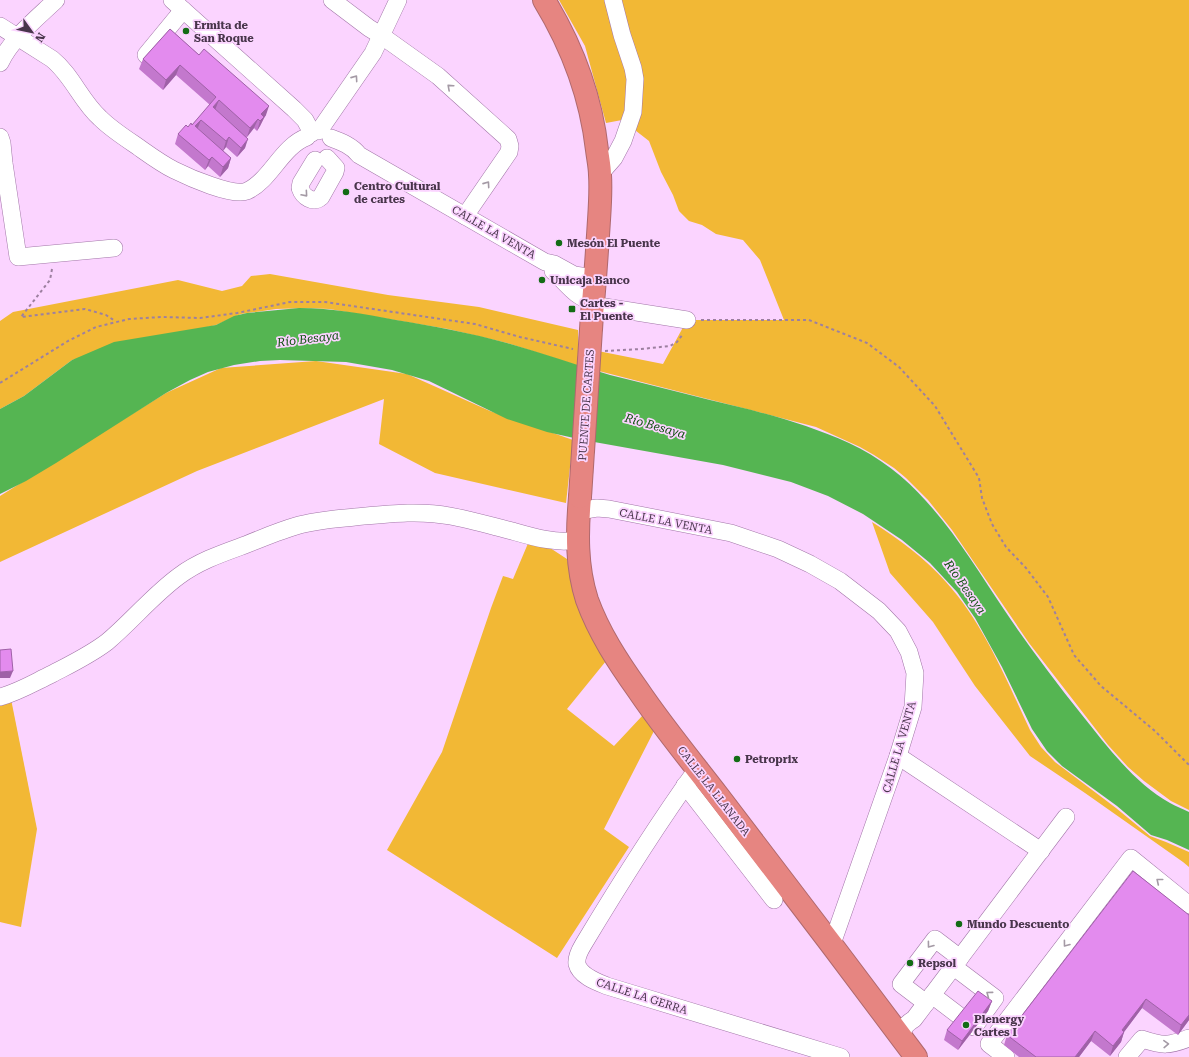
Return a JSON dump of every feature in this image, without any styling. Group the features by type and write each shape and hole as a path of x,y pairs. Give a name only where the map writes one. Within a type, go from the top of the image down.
{"highway":[{"name":"PUENTE DE CARTES","path":"544,0 566,39 581,79 592,118 600,174 595,278 579,504"},
{"name":"CALLE LA LLANADA","path":"579,504 578,540 581,574 584,588 594,617 618,662 647,704 691,777 832,944 910,1048"}],"street":[{"path":"0,63 3,56 17,38 56,0"},
{"path":"332,0 438,76 509,141 510,148 506,157 465,216"},
{"path":"0,26 60,65 83,100 99,118 111,128 174,170 226,190 245,192 315,146 333,110 373,53 398,0"},
{"path":"600,174 614,158 623,141 633,112 635,86 633,68 622,35 613,0"},
{"path":"146,55 178,5 305,120 315,146"},
{"path":"0,137 18,258 114,248"},
{"name":"CALLE LA VENTA","path":"315,146 339,156 359,156 545,262 577,295 592,307 687,320"},
{"name":"CALLE LA VENTA","path":"545,262 554,264 574,275 595,278"},
{"name":"CALLE LA VENTA","path":"579,504 731,533 778,549 810,564 840,581 879,610 898,630 909,652 914,673 913,706 898,756 832,944"},
{"path":"0,697 15,693 67,666 107,642 166,587 191,568 280,531 308,522 382,514 430,514 456,518 540,538 570,542 578,540"},
{"path":"898,756 1041,851"},
{"path":"691,777 774,900"},
{"name":"CALLE LA GERRA","path":"691,777 635,858 582,945 577,964 586,976 607,986 841,1057"},
{"path":"910,1048 914,1019 1066,817"},
{"path":"1006,1057 990,1044 1131,858 1189,905"},
{"path":"935,939 957,963 995,998 974,1026 901,984 935,939"},
{"path":"882,1012 906,1016 914,1019"},
{"path":"1127,1057 1142,1039 1158,1045 1175,1044 1189,1038"}],"path":[{"path":"55,254 50,280 21,316 85,309 106,315 116,322"},
{"path":"0,384 68,341 96,327 129,319 162,317 200,318 237,313 290,302 326,302 475,324 520,337 579,350"},
{"path":"605,351 670,346 682,337 687,320 809,320 867,343 899,367 936,406 979,478 982,498 992,524 1006,547 1026,568 1048,597 1074,655 1101,686 1156,731 1189,765"}],"shaded area":[{"path":"559,0 1189,0 1189,810 1171,801 1144,781 1128,767 1108,745 1029,643 952,530 928,500 894,468 860,447 816,427 595,370 598,351 663,364 687,320 784,320 760,260 743,240 716,234 702,225 689,221 679,211 649,141 622,120 606,123 585,46"},
{"path":"270,274 388,295 479,307 578,330 579,366 507,343 448,329 329,309 276,309 241,314 216,325 72,360 24,396 0,409 0,321 13,312 178,280 222,291 242,286 251,276"},
{"path":"316,361 407,374 490,411 573,440 566,503 435,473 379,444 384,399 197,471 0,562 0,496 166,393 221,368"},
{"path":"872,522 902,542 920,557 938,573 960,598 983,634 1003,672 1030,730 1041,747 1055,762 1150,836 1189,852 1189,867 1030,756 975,686 933,622 890,573"},
{"path":"529,541 544,544 567,559 587,629 606,661 567,709 614,746 643,715 654,731 604,829 629,847 557,958 387,850 442,752 503,576 513,579"},
{"path":"11,699 37,829 21,927 0,922 0,702"}],"water":[{"name":"Río Besaya","path":"299,308 336,310 438,327 493,339 610,375 781,418 815,429 849,443 881,461 918,492 937,514 958,541 1042,664 1111,751 1133,775 1157,795 1189,812 1189,850 1167,840 1151,835 1117,806 1062,766 1047,751 1032,729 1002,667 975,618 957,592 930,563 902,540 863,514 828,496 791,482 723,465 583,440 547,432 507,419 429,381 392,370 346,362 280,360 234,365 208,372 190,380 166,393 26,481 0,494 0,409 24,396 72,360 114,342 216,325 234,316 247,313"}],"building":[{"path":"170,29 199,55 204,49 269,106 261,114 264,117 260,121 258,119 250,128 219,100 213,107 248,139 241,148 229,137 226,141 201,120 195,126 231,158 223,167 212,157 209,160 178,134 186,125 188,127 191,123 192,125 216,97 180,65 166,80 143,59"},
{"path":"11,649 13,671 0,672 0,650"},
{"path":"1133,871 1189,915 1189,1015 1181,1025 1146,999 1122,1030 1124,1032 1113,1046 1095,1031 1075,1057 1036,1057 1007,1035"},
{"name":"Plenergy Cartes I","path":"978,991 992,1001 962,1041 947,1030"}],"place":[{"name":"Ermita de San Roque","path":"186,31"},
{"name":"Centro Cultural de cartes","path":"346,192"},
{"name":"Mesón El Puente","path":"559,243"},
{"name":"Unicaja Banco","path":"542,280"},
{"name":"Cartes - El Puente","path":"572,309"},
{"name":"Petroprix","path":"737,759"},
{"name":"Mundo Descuento","path":"959,924"},
{"name":"Repsol","path":"910,963"},
{"name":"Plenergy Cartes I","path":"966,1025"}]}
